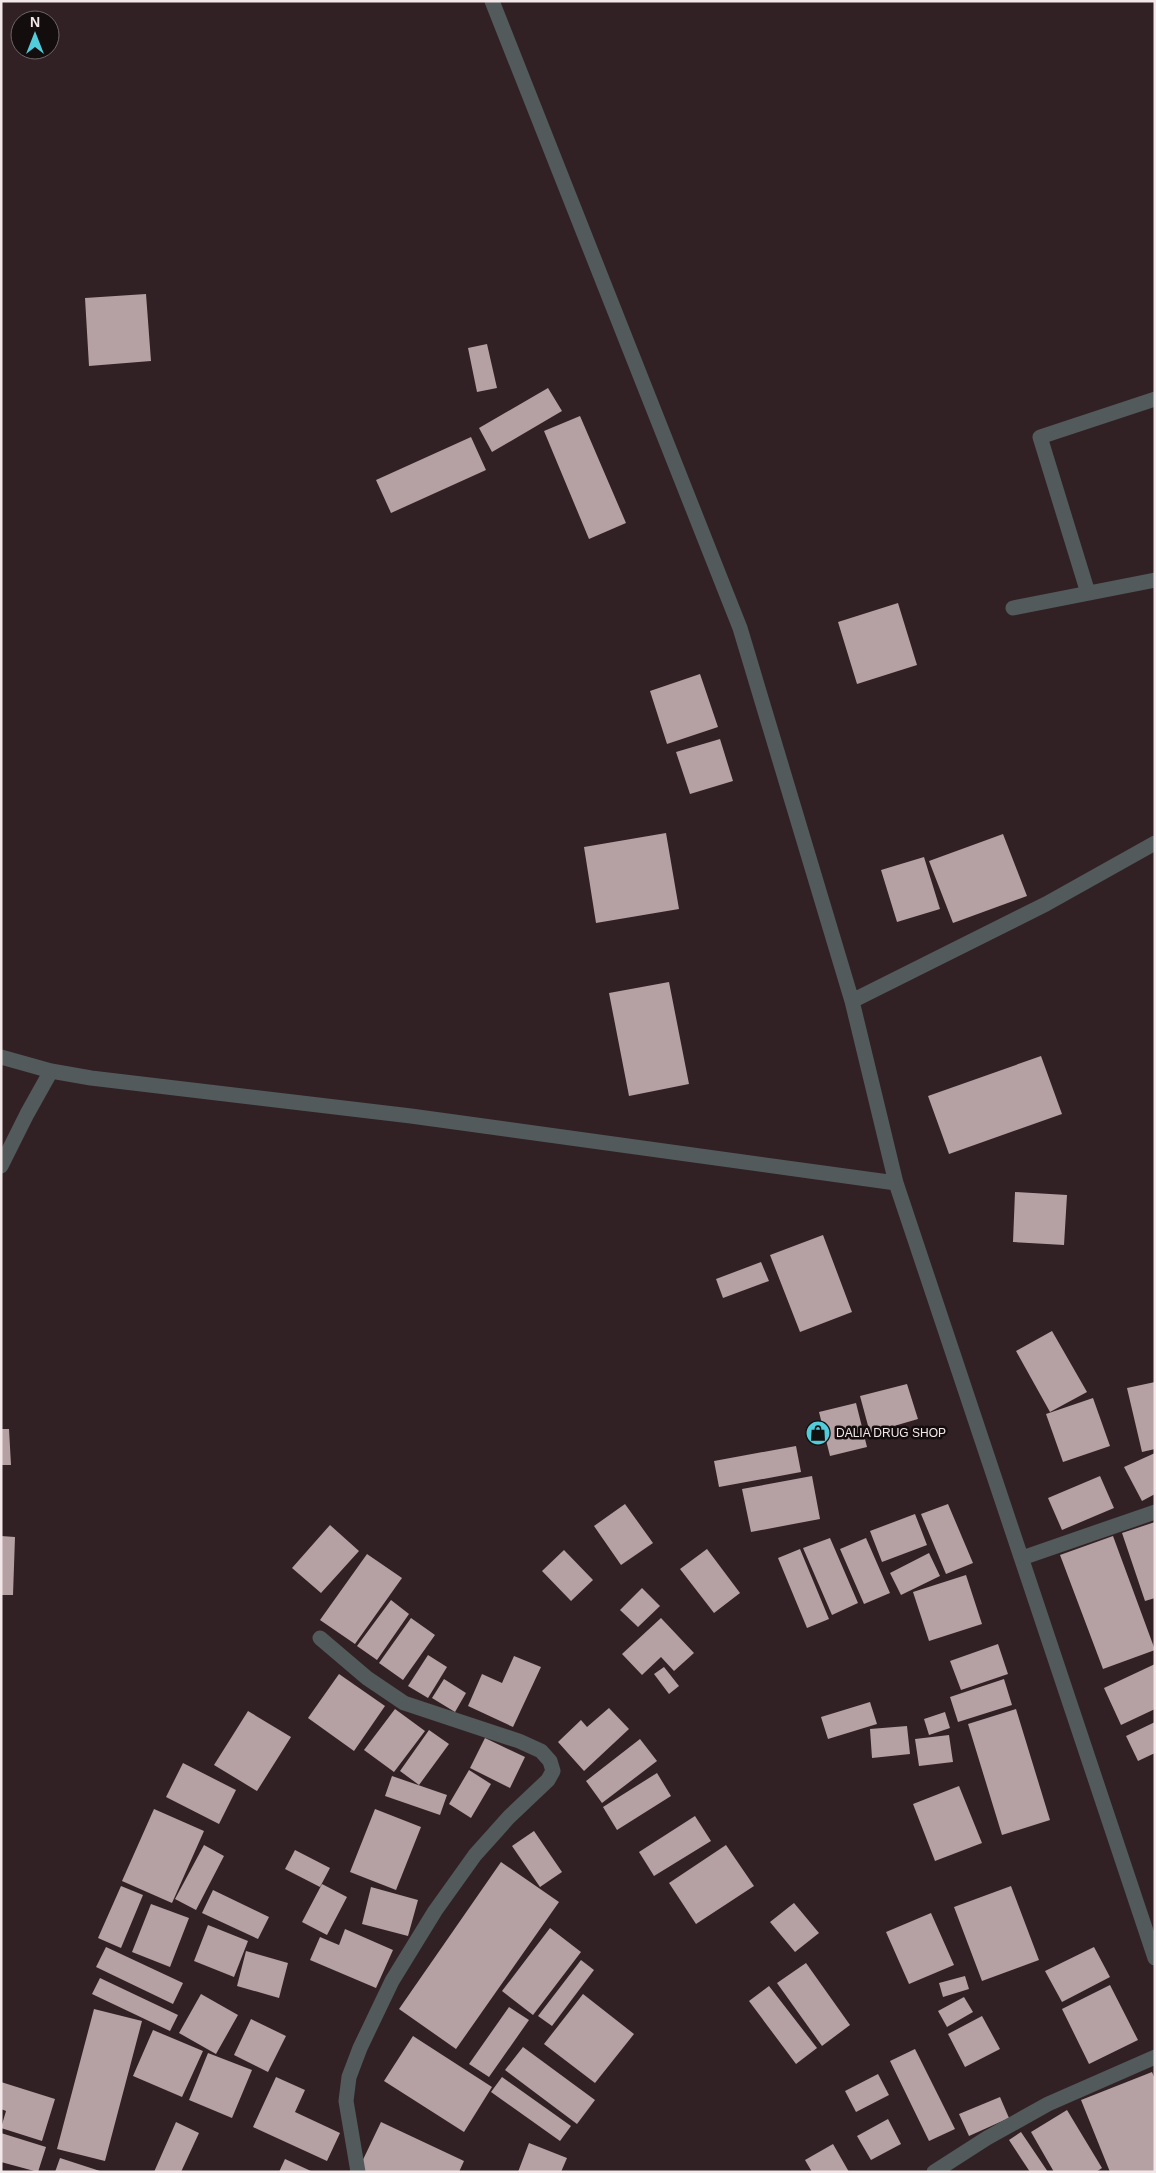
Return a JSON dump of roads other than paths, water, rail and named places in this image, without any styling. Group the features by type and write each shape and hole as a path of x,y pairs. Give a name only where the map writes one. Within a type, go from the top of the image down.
{"street":[{"path":"492,1 740,628 852,1001 896,1183 1155,1958"},
{"path":"1088,593 1040,436 1155,399"},
{"path":"1013,608 1155,580"},
{"path":"852,1001 1046,904 1155,843"},
{"path":"1,1057 51,1072 411,1116 896,1183"},
{"path":"1,1166 51,1072"},
{"path":"1022,1558 1155,1512"},
{"path":"320,1638 367,1678 404,1704 541,1751 550,1760 554,1771 548,1780 509,1817 475,1855 435,1911 388,1990 360,2048 349,2077 346,2101 358,2172"},
{"path":"934,2172 987,2138 1048,2104 1155,2057"}],"place":[{"name":"DALIA DRUG SHOP","path":"818,1433"}]}
